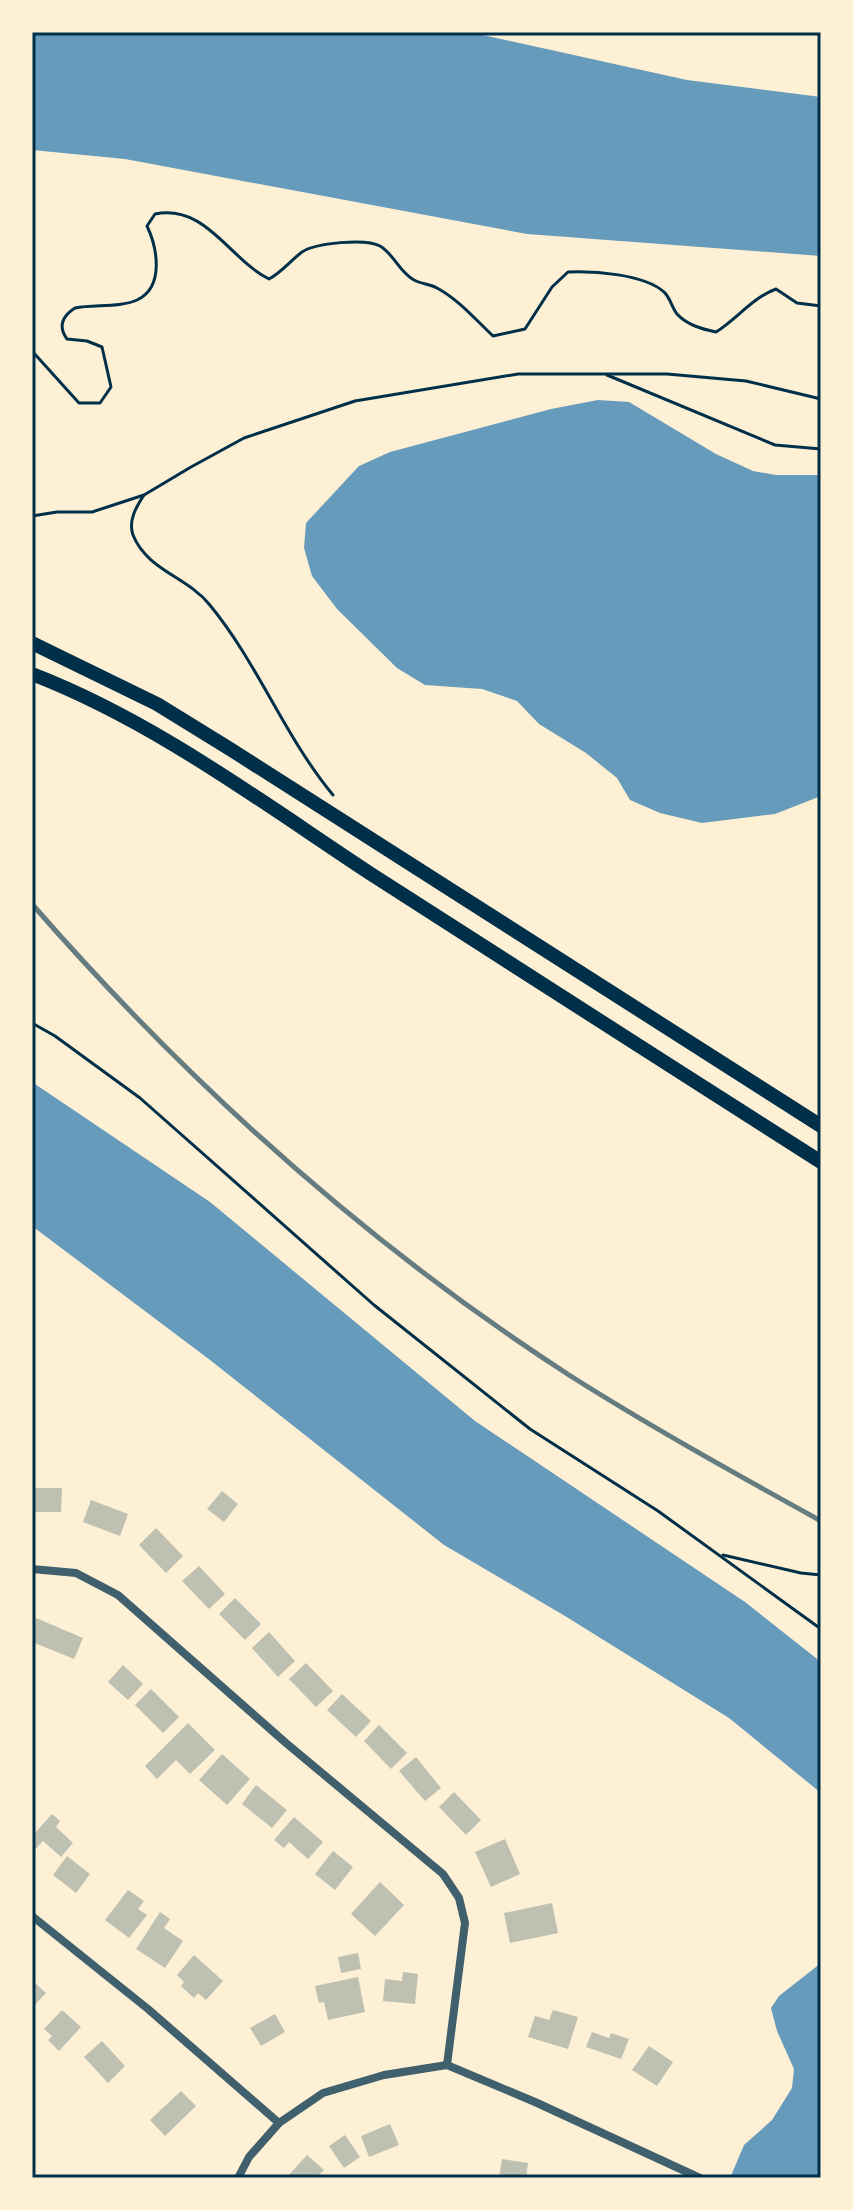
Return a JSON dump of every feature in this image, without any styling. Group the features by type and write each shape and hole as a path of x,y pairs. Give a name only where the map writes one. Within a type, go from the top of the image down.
{"main road":[{"path":"32,643 157,704 821,1126"},
{"path":"32,674 120,714 212,769 478,944 821,1162"}],"street":[{"path":"32,1569 76,1573 118,1595 286,1743 443,1874 459,1898 465,1923 447,2065"},
{"path":"32,1916 148,2009 279,2123"},
{"path":"238,2178 249,2157 279,2123 323,2093 384,2075 447,2065 700,2178"}],"path":[{"path":"32,351 79,403 100,403 111,387 102,347 87,341 67,339 62,332 63,321 68,312 75,308 137,300 148,292 155,277 156,254 147,226 155,214 170,211 199,221 254,271 269,279 281,273 312,246 376,243 389,252 413,280 433,286 454,298 493,336 525,329 552,287 568,272 590,271 630,277 665,292 677,314 695,327 716,332 763,294 776,289 797,303 821,306"},
{"path":"603,373 775,445 821,449"},
{"path":"32,516 92,512 144,495 244,438 355,401 518,374 667,374 746,381 821,399"},
{"path":"144,495 133,512 132,533 148,559 201,594 228,627 292,737 337,799"},
{"path":"32,1023 55,1036 140,1098 374,1305 530,1429 658,1511 821,1629"},
{"path":"719,1554 821,1575"}],"water":[{"path":"32,32 469,32 687,80 821,97 821,256 527,234 125,159 32,150"},
{"path":"598,400 629,402 716,454 753,471 776,475 821,475 821,796 775,814 702,823 660,813 630,800 617,778 586,753 539,724 517,701 482,689 425,685 397,668 337,609 312,576 304,548 306,523 359,466 390,452 551,409"},
{"path":"32,1082 210,1202 475,1421 745,1602 821,1662 821,1793 729,1718 444,1545 210,1360 32,1226"},
{"path":"821,1963 821,2178 730,2178 744,2145 772,2120 792,2088 794,2069 777,2031 771,2008 779,1996"}],"building":[{"path":"32,1488 62,1488 61,1512 32,1512"},
{"path":"222,1491 238,1504 224,1522 207,1509"},
{"path":"91,1500 128,1514 120,1536 83,1522"},
{"path":"156,1528 183,1556 166,1573 139,1545"},
{"path":"199,1566 225,1594 209,1609 182,1581"},
{"path":"235,1598 261,1624 245,1640 219,1614"},
{"path":"36,1618 83,1638 74,1659 32,1642 32,1627"},
{"path":"269,1632 295,1661 278,1677 252,1648"},
{"path":"306,1663 333,1691 316,1707 289,1679"},
{"path":"123,1665 143,1684 128,1700 108,1682"},
{"path":"151,1689 179,1717 163,1733 135,1705"},
{"path":"342,1694 371,1721 356,1737 327,1710"},
{"path":"188,1723 215,1750 190,1774 176,1760 157,1779 145,1766"},
{"path":"379,1725 407,1753 391,1769 364,1741"},
{"path":"222,1754 250,1779 227,1805 199,1780"},
{"path":"416,1757 441,1788 425,1801 399,1771"},
{"path":"256,1785 287,1810 272,1828 242,1804"},
{"path":"454,1792 481,1820 466,1835 439,1807"},
{"path":"52,1814 60,1821 56,1827 73,1843 61,1857 43,1841 32,1853 32,1831 35,1833"},
{"path":"294,1817 323,1842 308,1859 289,1842 284,1848 274,1840"},
{"path":"505,1839 520,1874 491,1887 475,1852"},
{"path":"333,1851 353,1867 335,1890 315,1874"},
{"path":"67,1856 90,1874 76,1893 53,1875"},
{"path":"380,1882 404,1905 375,1936 351,1914"},
{"path":"128,1890 144,1901 138,1909 147,1915 129,1938 105,1920"},
{"path":"552,1903 558,1933 510,1943 504,1913"},
{"path":"160,1912 170,1919 164,1928 183,1941 165,1968 136,1949"},
{"path":"358,1953 361,1969 341,1973 338,1957"},
{"path":"194,1955 223,1981 206,2000 198,1993 194,1998 181,1986 184,1982 177,1975"},
{"path":"403,1972 418,1974 415,2004 383,2001 385,1979 402,1981"},
{"path":"358,1977 365,2012 328,2020 324,2002 319,2003 315,1986"},
{"path":"32,1983 46,1993 32,2008"},
{"path":"62,2010 81,2027 59,2051 48,2040 52,2036 44,2029"},
{"path":"553,2010 578,2017 568,2049 528,2037 535,2016 549,2020"},
{"path":"275,2014 285,2032 261,2046 250,2028"},
{"path":"592,2032 609,2038 611,2033 629,2039 621,2059 586,2047"},
{"path":"102,2041 125,2066 108,2083 84,2057"},
{"path":"649,2046 673,2062 657,2086 632,2070"},
{"path":"181,2091 196,2106 165,2136 150,2120"},
{"path":"390,2124 399,2145 369,2157 361,2136"},
{"path":"345,2135 360,2157 344,2168 329,2146"},
{"path":"307,2155 324,2170 316,2178 286,2178"},
{"path":"502,2159 528,2163 526,2178 499,2178"}],"railway":[{"path":"32,904 92,971 218,1098 284,1158 422,1272 569,1375 662,1432 821,1521"}]}
